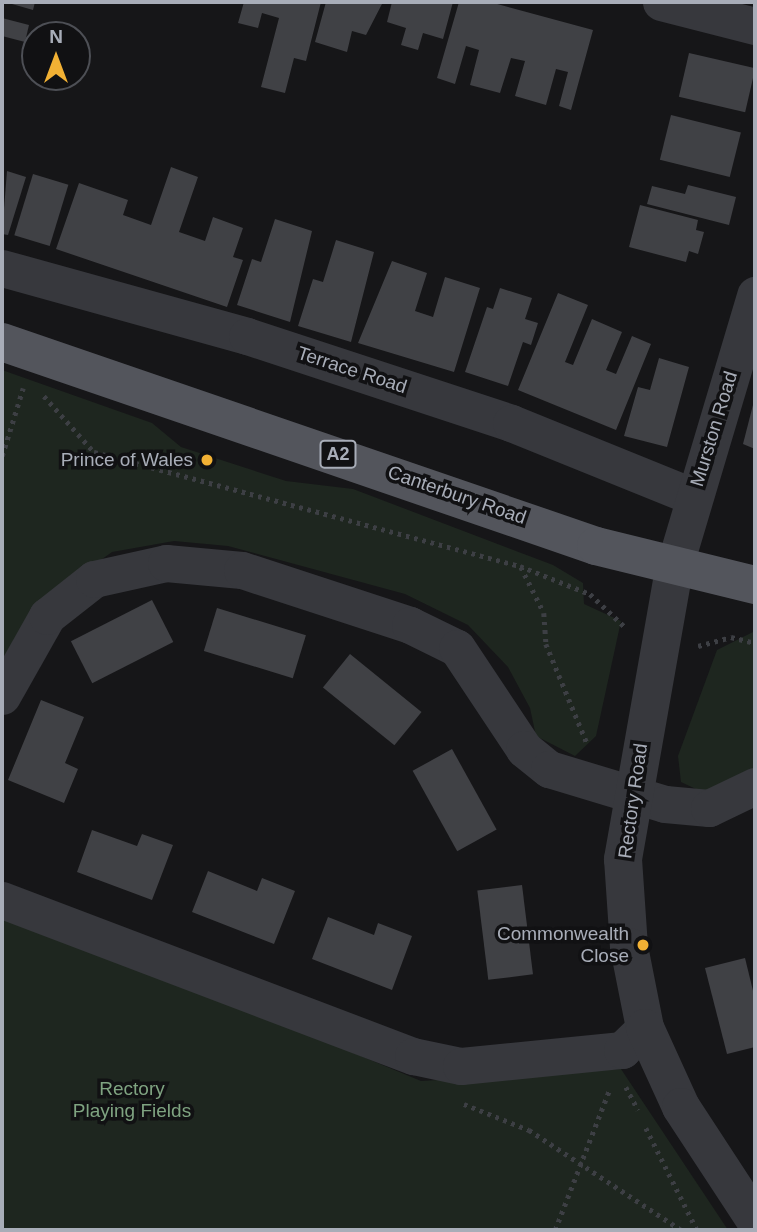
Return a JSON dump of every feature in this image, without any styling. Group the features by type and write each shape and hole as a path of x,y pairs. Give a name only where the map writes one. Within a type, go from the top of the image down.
{"main road":[{"name":"Canterbury Road","path":"2,342 596,546 755,585"}],"street":[{"path":"661,2 755,26"},
{"name":"Terrace Road","path":"2,268 247,336 511,422 694,497"},
{"name":"Murston Road","path":"675,564 755,295"},
{"path":"2,696 47,616 94,579 166,563 242,570 410,625 457,648 524,749 549,769 633,790 665,804 709,808 755,786"},
{"name":"Rectory Road","path":"675,564 633,790 623,859 629,947 628,1049 681,1107 755,1220"},
{"path":"2,900 413,1056 461,1066 628,1049"}],"path":[{"path":"2,456 25,381 32,385"},
{"path":"39,388 94,452 520,566 590,594"},
{"path":"520,566 584,726 588,777"},
{"path":"555,1230 628,1049"},
{"path":"628,1049 697,1230"}],"green space":[{"path":"2,370 152,423 181,447 286,481 353,489 553,565 583,583 584,604 621,621 596,736 575,756 536,736 530,708 508,667 468,625 405,594 228,546 174,541 112,552 60,589 2,691"},
{"path":"755,631 755,776 720,790 698,790 681,782 678,756 717,650"},
{"name":"Rectory Playing Fields","path":"2,895 55,929 421,1081 621,1069 728,1230 2,1230"}],"building":[{"path":"5,2 35,2 33,10"},
{"path":"244,2 321,2 306,61 294,58 285,93 261,87 279,18 262,13 258,28 238,23"},
{"path":"326,2 383,2 366,35 352,31 347,52 315,42"},
{"path":"392,2 453,2 443,39 423,33 418,50 401,45 406,28 387,22"},
{"path":"459,2 490,2 593,30 571,110 559,106 568,72 556,69 546,105 515,96 525,61 511,58 500,93 470,85 479,50 466,46 455,84 437,78"},
{"path":"2,18 21,23 21,41 2,36"},
{"path":"689,53 755,68 745,112 679,97"},
{"path":"671,115 741,132 730,177 660,160"},
{"path":"171,167 198,177 179,232 205,241 213,217 243,228 233,257 243,260 227,307 56,249 79,183 128,200 123,215 151,225"},
{"path":"7,171 26,177 8,235 2,234"},
{"path":"33,174 68,185 50,246 14,235"},
{"path":"688,185 736,197 729,225 647,204 652,186 685,194"},
{"path":"640,205 698,220 696,230 704,232 698,254 689,251 686,262 629,247"},
{"path":"275,219 312,231 290,322 237,305 252,259 261,262"},
{"path":"336,240 374,252 351,342 298,326 313,279 323,282"},
{"path":"392,261 427,273 415,311 433,317 445,277 480,288 454,372 358,343"},
{"path":"500,288 532,298 525,319 538,323 531,345 523,342 508,386 465,372 487,307 493,309"},
{"path":"558,293 588,305 565,362 573,365 592,319 622,332 606,370 616,374 632,336 651,344 616,430 518,390"},
{"path":"659,358 689,367 667,447 624,436 638,387 650,390"},
{"path":"755,401 755,449 743,444"},
{"path":"152,600 173,642 92,683 71,641"},
{"path":"217,608 306,635 293,678 204,651"},
{"path":"350,654 421,712 394,745 323,687"},
{"path":"41,700 84,717 65,763 78,769 64,803 8,780"},
{"path":"452,749 497,829 457,851 413,771"},
{"path":"92,830 137,846 142,834 173,845 152,900 77,872"},
{"path":"208,871 257,891 262,878 295,891 274,944 192,912"},
{"path":"522,885 533,974 488,980 477,890"},
{"path":"328,917 374,935 378,923 412,936 392,990 312,959"},
{"path":"745,958 755,999 755,1047 727,1054 705,968"}],"place":[{"name":"Prince of Wales","path":"207,460"},
{"name":"Commonwealth Close","path":"643,945"}]}
